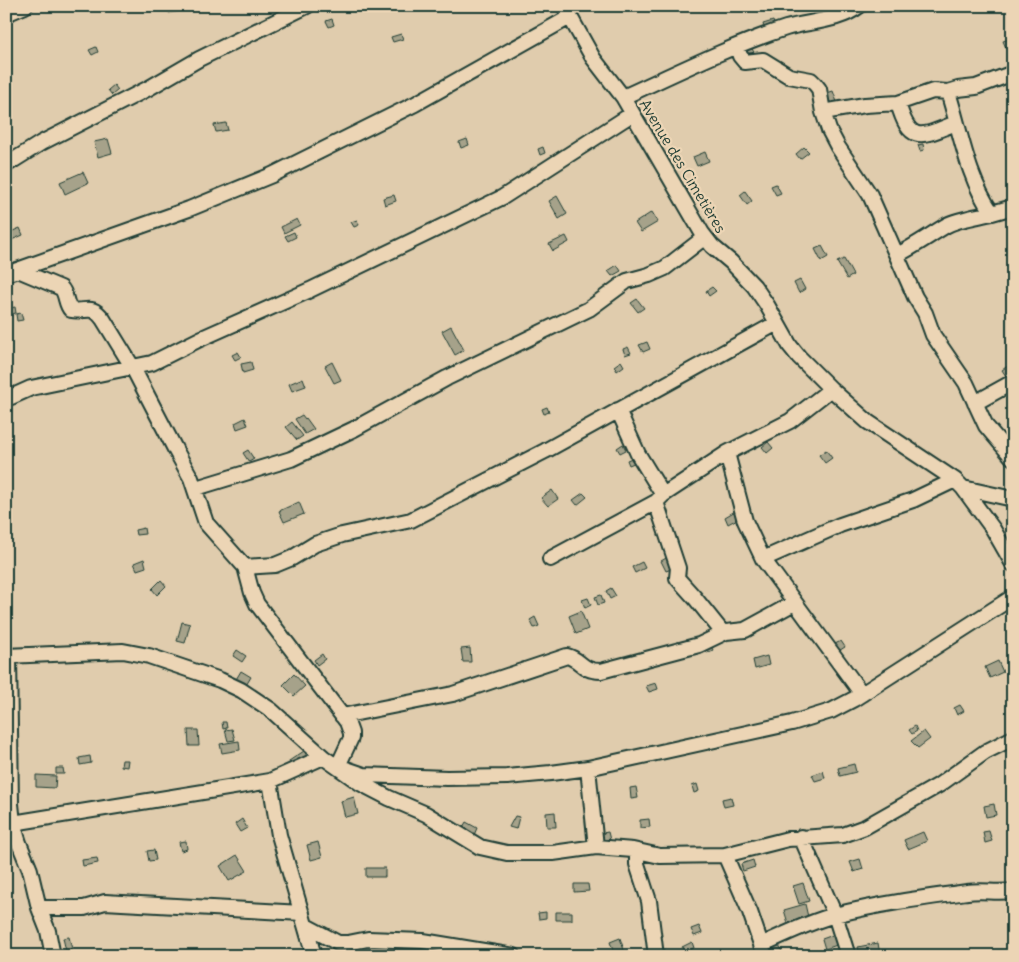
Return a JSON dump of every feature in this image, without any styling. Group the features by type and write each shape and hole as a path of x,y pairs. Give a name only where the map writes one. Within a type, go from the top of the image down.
{"street":[{"path":"6,14 25,6"},
{"path":"6,165 42,143 149,88 199,59 307,6"},
{"path":"622,97 737,46 787,28 822,21 849,12 859,6"},
{"path":"12,272 189,208 272,175 414,104 567,12"},
{"name":"Avenue des Cimetières","path":"567,12 593,58 622,97 705,237 754,286 767,305 787,342 799,357 831,389 880,430 959,484 993,530 1013,564"},
{"path":"737,46 744,62 763,60 789,76 811,80 819,89 823,112 829,130 870,195 934,335 966,383 992,435 1005,447 1013,458"},
{"path":"823,112 865,105 898,103 933,91 948,92 976,87 1013,73"},
{"path":"948,92 978,191 992,213"},
{"path":"898,103 906,128 913,133 934,132 956,123"},
{"path":"6,396 11,397 31,388 152,363 200,339 310,290 503,197 632,114"},
{"path":"897,255 914,247 928,236 949,224 1013,207"},
{"path":"196,488 291,459 354,429 447,378 589,309 627,281 649,276 665,268 705,237"},
{"path":"12,272 63,290 70,310 91,309 100,314 133,368 196,488 206,523 245,568 257,604 347,722 352,733"},
{"path":"245,568 275,565 292,558 314,544 342,535 411,520 545,450 777,323"},
{"path":"975,403 1013,382"},
{"path":"550,559 660,498 726,453 790,421 831,389"},
{"path":"618,410 660,498 678,568 677,578 723,633"},
{"path":"726,453 745,521 764,559 794,603 862,694"},
{"path":"764,559 840,525 959,484 1013,499"},
{"path":"338,766 364,775 447,778 506,777 551,773 588,768 792,723 831,711 862,694 1013,597"},
{"path":"342,716 453,694 567,656 575,659 588,670 601,671 699,645 732,630 746,630 794,603"},
{"path":"53,956 48,931 39,908 30,870 19,844 13,823 8,656 124,651 142,654 203,673 231,685 262,703 323,756 360,783 426,814 480,847 508,853 553,853 612,848 660,856 725,855 788,839 843,835 865,827 939,785 985,752 1013,738"},
{"path":"338,766 352,733 364,712"},
{"path":"13,823 270,780 323,756"},
{"path":"588,768 596,848"},
{"path":"270,780 279,835 314,956"},
{"path":"801,837 835,915 848,956"},
{"path":"637,851 637,864 649,901 656,956"},
{"path":"725,855 750,912 763,950 800,927 835,915 970,892 1013,892"},
{"path":"39,908 84,908 105,902 302,912"},
{"path":"306,926 338,943 368,939 423,941 514,956"}],"building":[{"path":"167,6 181,6 181,11 169,13"},
{"path":"332,19 334,25 329,27 326,21"},
{"path":"773,21 777,31 766,34 763,24"},
{"path":"401,34 403,39 393,42 391,37"},
{"path":"1013,38 1013,48 1007,50 1003,41"},
{"path":"96,47 98,52 92,55 89,50"},
{"path":"751,47 755,54 745,60 741,53"},
{"path":"114,85 118,90 112,95 108,90"},
{"path":"833,91 837,102 828,105 824,94"},
{"path":"226,123 228,130 216,132 214,125"},
{"path":"108,139 112,153 98,157 94,142"},
{"path":"467,139 469,145 461,148 459,142"},
{"path":"923,144 924,150 920,151 918,145"},
{"path":"543,147 545,153 540,155 538,149"},
{"path":"804,147 809,152 800,159 796,154"},
{"path":"705,152 709,161 697,166 693,157"},
{"path":"83,172 88,183 65,194 60,182"},
{"path":"776,184 781,193 776,195 771,186"},
{"path":"745,191 752,201 747,205 740,195"},
{"path":"394,195 396,201 385,205 383,198"},
{"path":"557,196 567,214 559,219 549,201"},
{"path":"652,212 658,222 641,232 635,223"},
{"path":"297,219 300,225 284,233 281,227"},
{"path":"357,220 359,225 354,227 351,222"},
{"path":"20,228 23,235 7,242 6,234"},
{"path":"294,232 296,237 288,241 285,236"},
{"path":"566,236 569,242 553,251 549,244"},
{"path":"822,246 828,257 821,261 815,249"},
{"path":"844,259 853,275 847,279 837,262"},
{"path":"617,265 621,271 612,276 608,271"},
{"path":"800,280 805,289 799,293 794,283"},
{"path":"712,287 716,291 709,296 706,291"},
{"path":"637,299 644,308 638,312 631,303"},
{"path":"15,307 16,313 11,314 10,308"},
{"path":"21,313 23,320 17,321 16,314"},
{"path":"451,326 464,350 455,355 442,331"},
{"path":"647,342 650,349 643,352 639,345"},
{"path":"628,347 631,353 625,355 623,349"},
{"path":"238,352 241,357 235,360 232,355"},
{"path":"621,361 624,366 617,371 614,366"},
{"path":"251,362 253,370 243,373 241,364"},
{"path":"332,362 341,380 334,383 325,366"},
{"path":"1012,363 1013,372 1006,376 1002,370"},
{"path":"303,378 306,386 292,391 289,384"},
{"path":"547,407 549,412 544,414 542,409"},
{"path":"302,415 314,429 305,434 295,419"},
{"path":"245,418 248,425 237,429 235,423"},
{"path":"292,422 303,436 297,440 286,427"},
{"path":"768,442 773,448 767,453 762,447"},
{"path":"623,444 626,450 620,453 617,448"},
{"path":"248,450 254,459 249,462 243,453"},
{"path":"826,450 832,458 825,463 819,455"},
{"path":"632,458 634,463 629,465 627,460"},
{"path":"552,490 558,499 548,506 541,498"},
{"path":"583,493 587,497 577,505 573,500"},
{"path":"299,502 304,514 284,522 279,511"},
{"path":"737,510 741,517 728,524 725,517"},
{"path":"144,528 145,534 136,535 135,530"},
{"path":"668,557 674,568 666,571 661,561"},
{"path":"144,559 146,567 137,570 134,563"},
{"path":"642,562 645,568 635,573 632,567"},
{"path":"161,580 166,586 157,595 152,589"},
{"path":"611,588 616,596 610,599 606,591"},
{"path":"601,595 604,603 598,605 595,597"},
{"path":"588,598 591,605 585,608 582,600"},
{"path":"581,611 588,629 576,634 569,616"},
{"path":"535,617 539,626 534,628 530,620"},
{"path":"182,622 190,624 185,643 177,641"},
{"path":"841,641 845,647 837,652 833,645"},
{"path":"711,646 713,650 707,653 705,649"},
{"path":"470,648 471,662 463,662 461,649"},
{"path":"237,650 246,656 242,662 233,656"},
{"path":"322,654 325,659 317,665 314,660"},
{"path":"767,656 769,665 755,669 753,660"},
{"path":"998,661 1003,672 990,678 985,667"},
{"path":"241,671 251,677 245,687 235,681"},
{"path":"294,674 305,686 294,696 283,685"},
{"path":"656,683 658,689 649,692 646,686"},
{"path":"960,705 964,711 957,715 954,708"},
{"path":"222,722 226,722 227,728 223,729"},
{"path":"915,726 917,731 912,734 909,730"},
{"path":"232,729 235,740 228,741 225,730"},
{"path":"188,730 198,730 199,746 189,746"},
{"path":"924,731 930,739 918,748 911,741"},
{"path":"239,741 240,750 222,753 220,744"},
{"path":"304,751 307,756 292,766 289,761"},
{"path":"90,756 91,763 80,765 79,758"},
{"path":"122,760 128,760 127,767 121,766"},
{"path":"854,764 856,772 840,776 838,768"},
{"path":"56,768 63,768 64,774 56,774"},
{"path":"823,771 825,778 815,781 812,775"},
{"path":"36,775 56,776 55,788 36,787"},
{"path":"697,784 699,791 694,793 692,786"},
{"path":"636,787 638,798 631,799 630,788"},
{"path":"354,797 358,814 345,817 341,801"},
{"path":"731,797 733,805 724,807 722,799"},
{"path":"994,804 996,815 986,817 984,806"},
{"path":"555,812 556,827 547,827 546,813"},
{"path":"515,816 519,817 516,829 509,827"},
{"path":"242,819 247,828 240,832 235,824"},
{"path":"649,819 650,827 640,828 640,820"},
{"path":"466,822 477,828 474,835 462,829"},
{"path":"989,831 992,841 985,843 983,832"},
{"path":"608,832 610,840 598,842 597,834"},
{"path":"923,832 927,841 908,849 904,840"},
{"path":"186,841 187,849 181,851 179,842"},
{"path":"318,842 322,857 311,860 307,845"},
{"path":"154,850 156,860 149,861 147,851"},
{"path":"237,855 247,871 229,881 220,866"},
{"path":"97,858 98,863 83,866 82,860"},
{"path":"860,859 863,869 854,872 850,862"},
{"path":"753,860 755,867 743,871 741,864"},
{"path":"366,868 385,868 385,877 366,877"},
{"path":"803,883 809,901 799,904 793,886"},
{"path":"574,884 588,884 589,891 574,892"},
{"path":"805,904 808,917 788,923 784,910"},
{"path":"546,912 546,918 539,919 538,913"},
{"path":"556,912 572,912 572,920 556,920"},
{"path":"699,926 702,933 694,936 691,929"},
{"path":"836,934 840,944 825,949 822,939"},
{"path":"69,937 72,949 66,951 63,938"},
{"path":"620,938 626,956 615,956 610,942"},
{"path":"692,942 694,948 684,952 682,947"},
{"path":"878,943 880,955 860,956 858,947"},
{"path":"779,944 782,952 773,956 769,948"}]}
